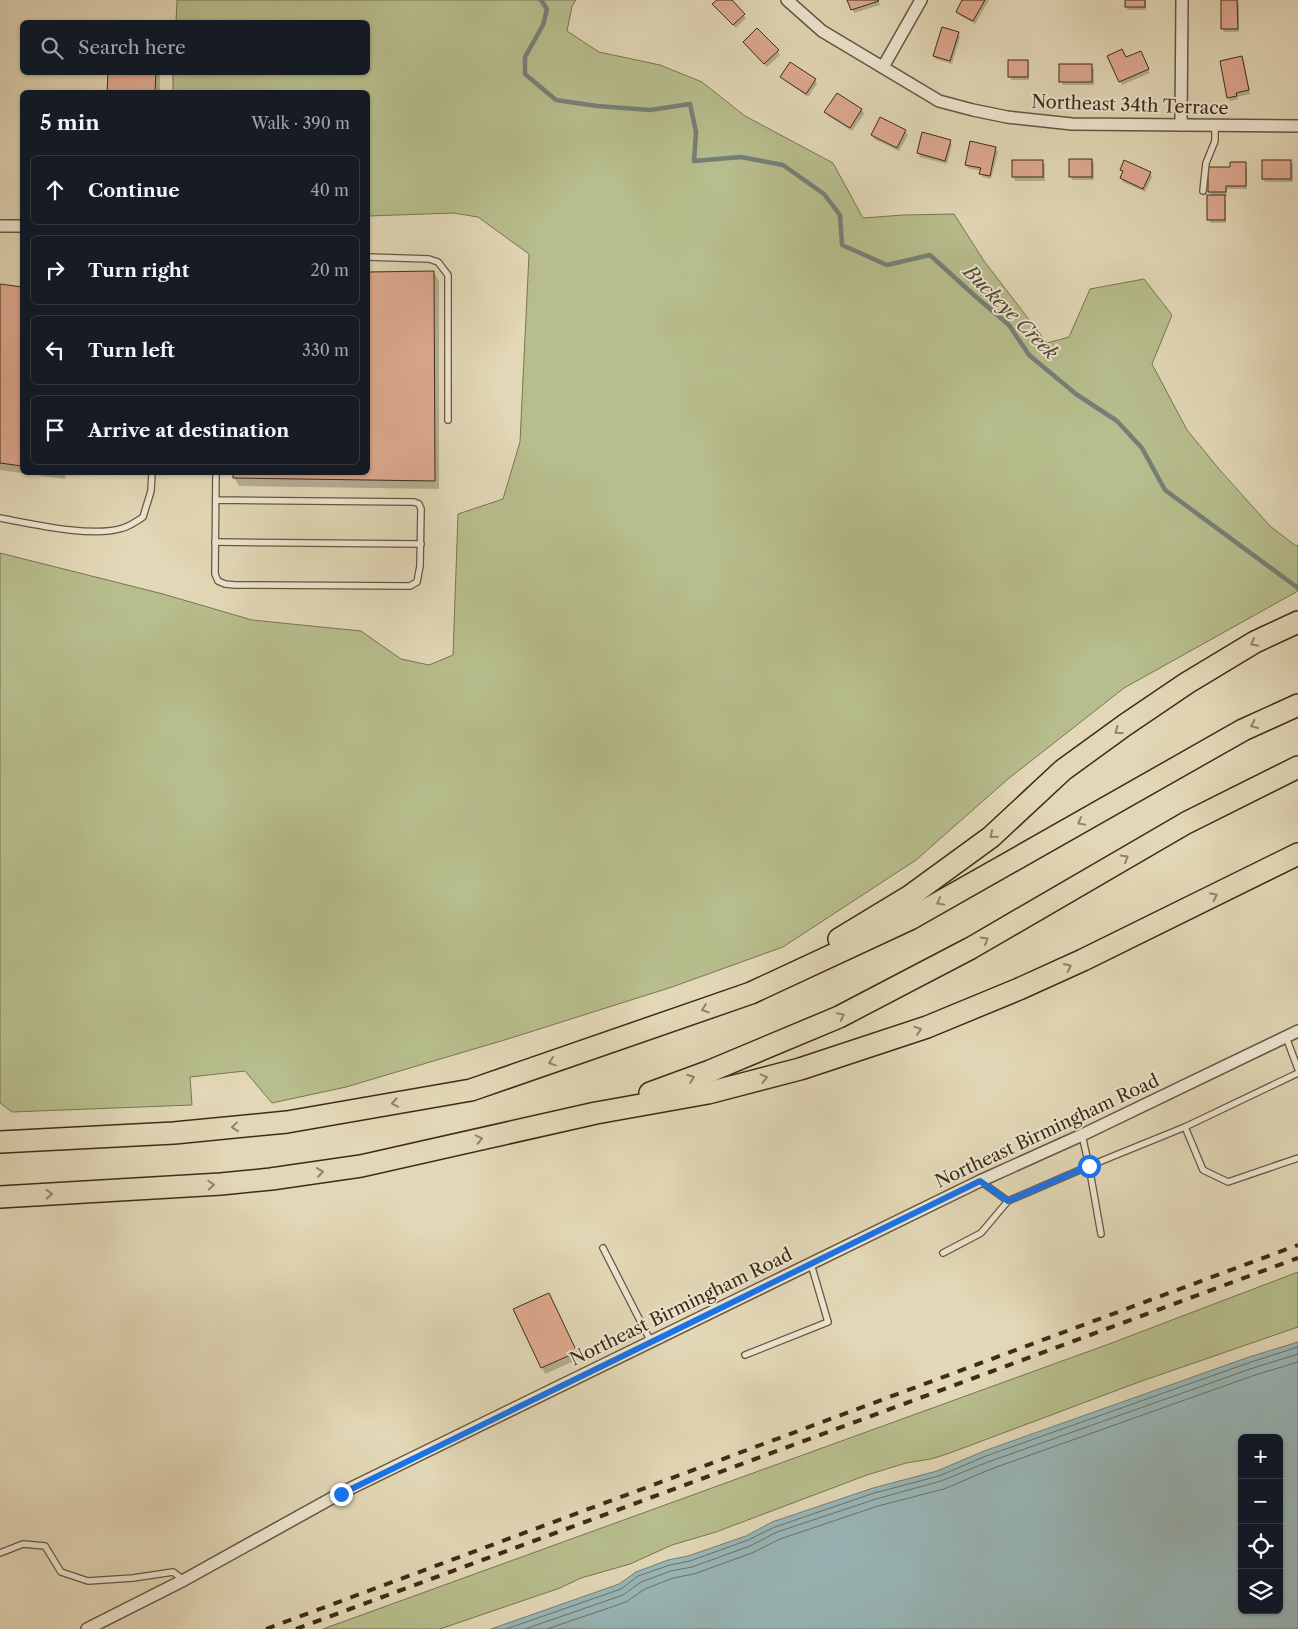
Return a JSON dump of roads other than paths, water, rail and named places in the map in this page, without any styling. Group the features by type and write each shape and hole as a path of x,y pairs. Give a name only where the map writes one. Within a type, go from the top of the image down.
{"highway":[{"path":"751,992 910,896 991,837 1063,770 1187,683 1256,642 1298,622"},
{"path":"0,1142 174,1133 287,1122 471,1090 751,992 910,919 1243,730 1298,705"},
{"path":"596,1113 710,1071 839,1017 971,948 1186,823 1298,767"},
{"path":"0,1197 221,1184 272,1179 361,1166 596,1113 708,1093 800,1069 927,1027 1019,989 1083,960 1298,854"}],"street":[{"name":"Northeast 34th Terrace","path":"787,0 822,31 939,101 972,110 1007,117 1072,124 1298,126"},
{"path":"883,67 921,0"},
{"path":"1181,125 1182,0"},
{"path":"0,226 20,226"},
{"name":"Northeast Birmingham Road","path":"87,1629 184,1580 341,1494 980,1181 1082,1135 1298,1031"}],"lane":[{"path":"1203,192 1206,163 1215,141 1215,125"},
{"path":"370,257 428,259 438,262 448,274 448,420"},
{"path":"0,518 60,528 103,532 124,528 143,517 151,491 152,475"},
{"path":"216,475 215,574 218,581 225,584 244,585 410,586 417,582 421,544 421,509 419,504 414,502 216,500"},
{"path":"215,542 421,544"},
{"path":"943,1253 981,1233 1008,1201 1184,1127 1298,1071 1286,1037"},
{"path":"1184,1127 1203,1170 1228,1182 1298,1158"},
{"path":"1082,1135 1101,1234"},
{"path":"980,1181 1008,1201"},
{"path":"603,1248 651,1342"},
{"path":"745,1356 828,1322 811,1264"},
{"path":"0,1553 23,1544 45,1546 61,1572 88,1580 133,1578 173,1572 184,1580"}],"water":[{"path":"1298,1342 1298,1629 491,1629 619,1584 636,1572 668,1560 688,1556 746,1536 772,1522 873,1488 937,1471 984,1451 1249,1357"}],"waterway":[{"name":"Buckeye Creek","path":"541,0 547,9 543,25 525,57 525,74 556,100 597,106 650,110 690,104 696,132 694,161 741,157 783,165 824,194 840,215 842,245 887,265 930,255 1009,325 1029,355 1076,394 1117,421 1142,448 1165,490 1298,588"}],"railway":[{"path":"266,1629 1298,1245"},
{"path":"296,1629 1298,1258"}]}
